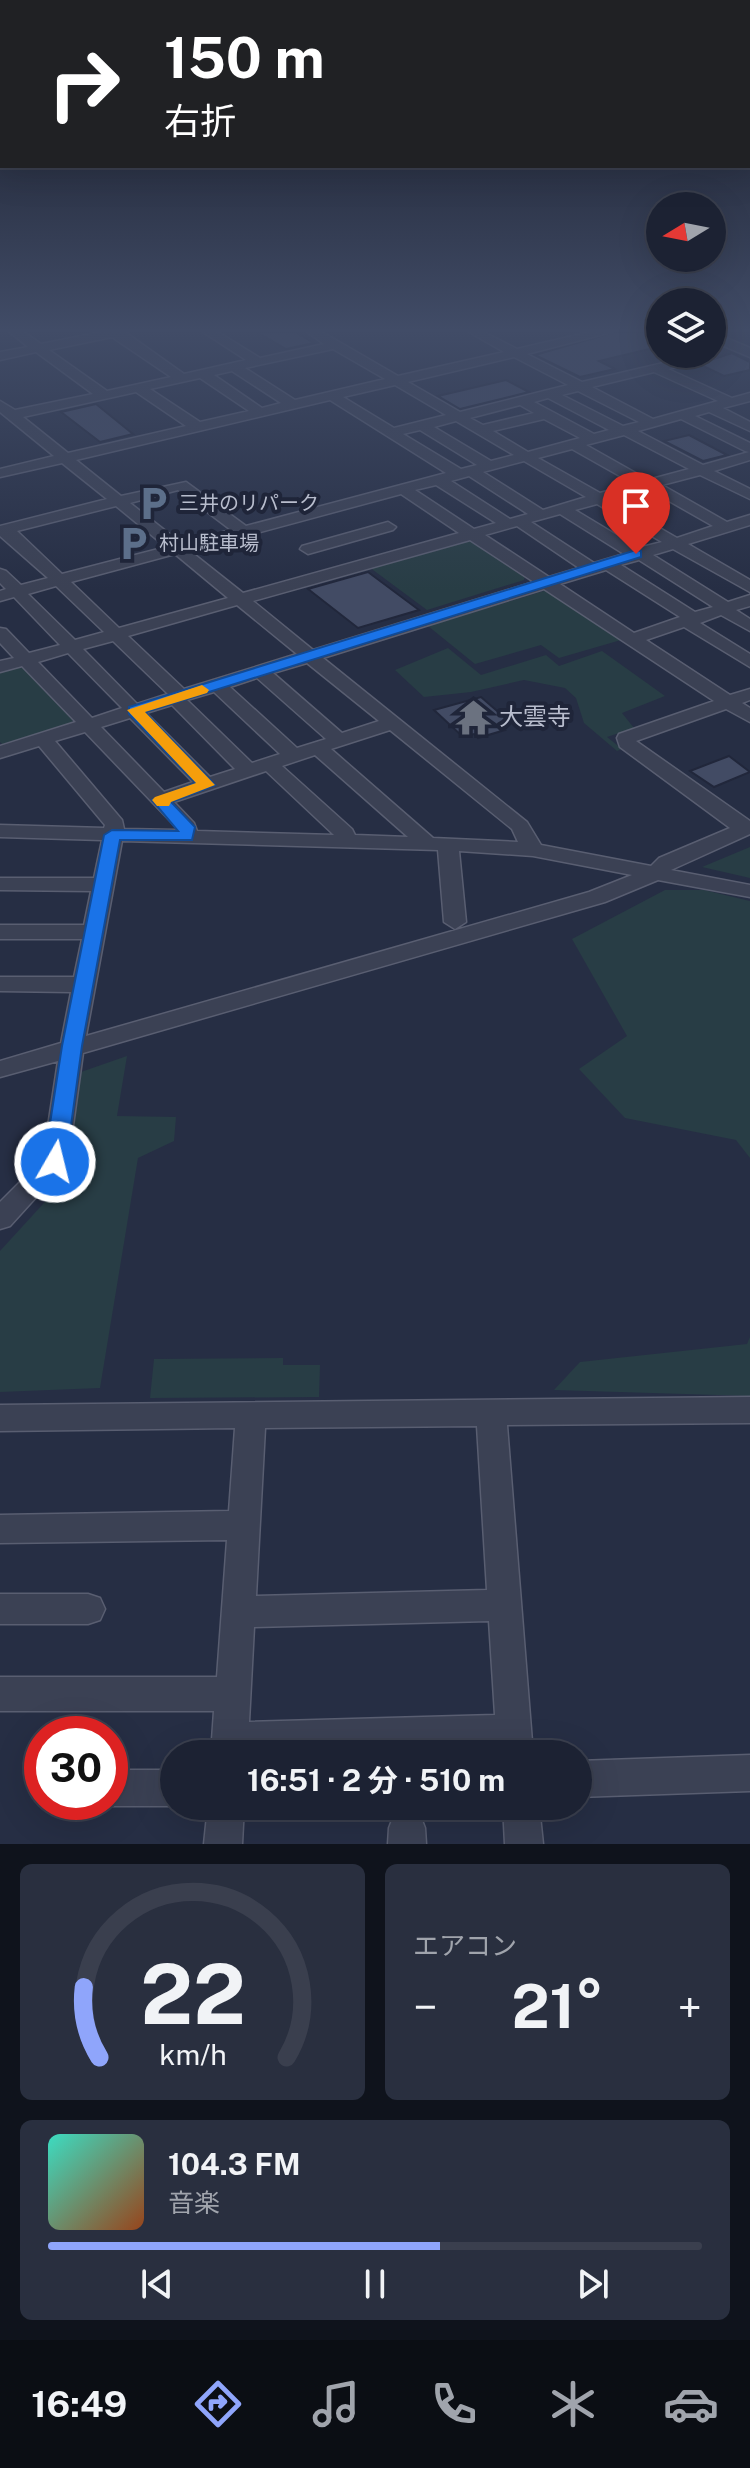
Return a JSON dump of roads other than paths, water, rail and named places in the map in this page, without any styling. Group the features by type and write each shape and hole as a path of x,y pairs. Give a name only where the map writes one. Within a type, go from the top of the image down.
{"street":[{"path":"0,425 16,418"},
{"path":"16,418 520,826 533,850"},
{"path":"184,418 199,428"},
{"path":"0,473 240,418"},
{"path":"367,418 541,515"},
{"path":"391,433 453,418"},
{"path":"460,418 750,587"},
{"path":"481,430 530,418"},
{"path":"553,418 592,439"},
{"path":"598,418 750,495"},
{"path":"641,418 651,423"},
{"path":"8,593 671,418"},
{"path":"689,418 750,448"},
{"path":"732,418 750,427"},
{"path":"422,425 488,466"},
{"path":"574,444 725,527"},
{"path":"0,667 750,456"},
{"path":"439,480 598,566 745,654"},
{"path":"3,530 181,485 243,531"},
{"path":"403,489 750,716"},
{"path":"352,503 420,549"},
{"path":"562,509 750,626"},
{"path":"0,752 750,520"},
{"path":"273,523 338,572"},
{"path":"308,549 388,527"},
{"path":"3,530 178,697 259,767 345,833 343,841"},
{"path":"0,574 8,593 74,646 207,785"},
{"path":"632,639 750,600"},
{"path":"0,633 187,827 186,836"},
{"path":"259,671 339,740"},
{"path":"217,685 294,756"},
{"path":"747,828 627,743 626,738 750,694"},
{"path":"160,800 392,723"},
{"path":"0,1219 55,1162 72,1046 115,824 43,739"},
{"path":"318,748 438,843 455,922"},
{"path":"0,1069 597,897 656,873 666,862 747,828"},
{"path":"0,831 438,843 533,850 750,891"},
{"path":"587,860 596,873 597,897"},
{"path":"0,884 103,885"},
{"path":"0,932 94,932"},
{"path":"0,984 84,985"},
{"path":"491,1414 514,1740"},
{"path":"0,1418 749,1415"},
{"path":"230,1740 251,1417"},
{"path":"0,1529 244,1525"},
{"path":"238,1612 504,1605"},
{"path":"0,1609 88,1609"},
{"path":"0,1694 233,1694"},
{"path":"592,1779 750,1773"},
{"path":"128,1788 160,1788"},
{"path":"223,1844 225,1820"},
{"path":"522,1820 524,1844"}],"place":[{"name":"三井のリパーク","path":"153,503"},
{"name":"村山駐車場","path":"133,543"},
{"name":"大雲寺","path":"473,717"}]}
